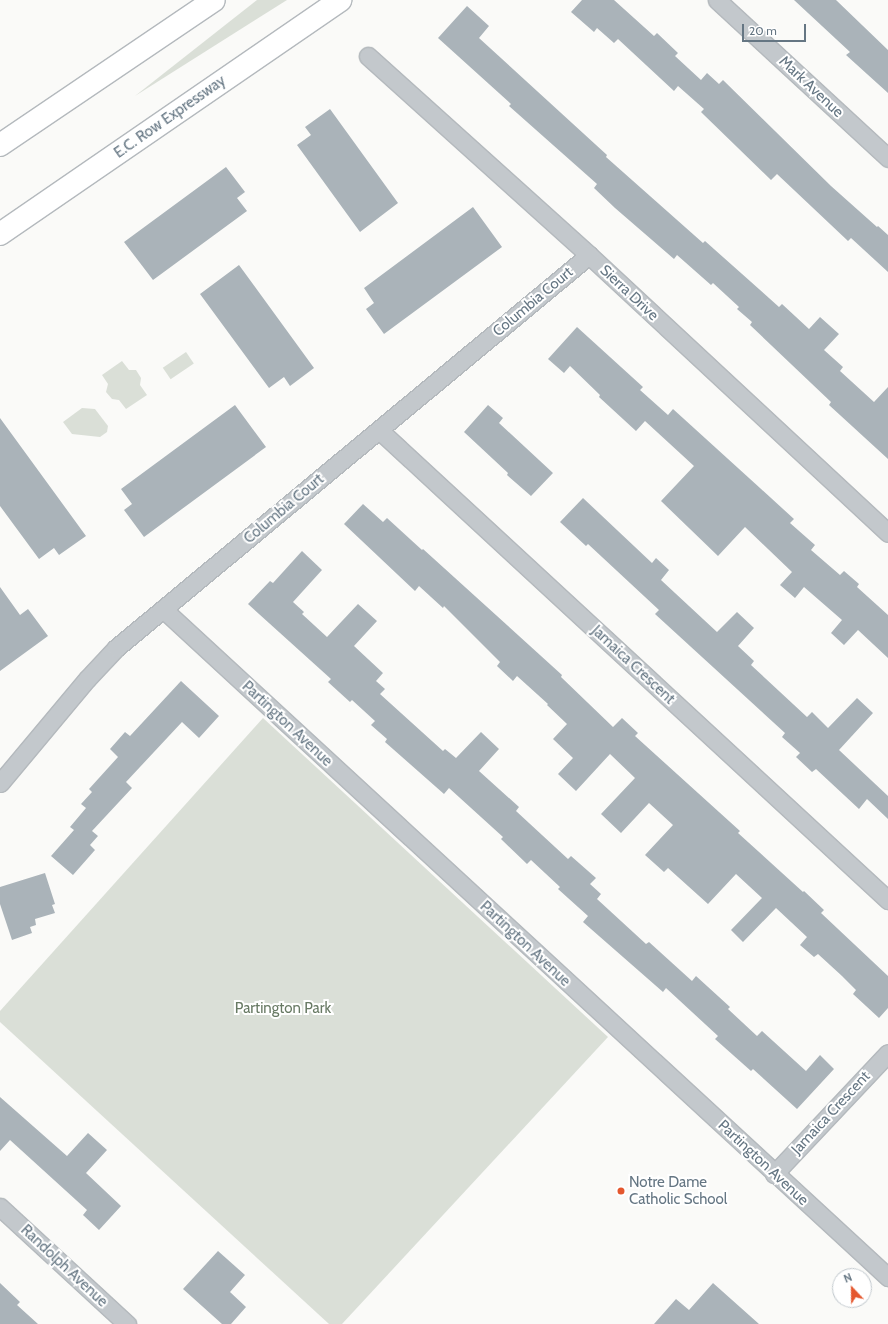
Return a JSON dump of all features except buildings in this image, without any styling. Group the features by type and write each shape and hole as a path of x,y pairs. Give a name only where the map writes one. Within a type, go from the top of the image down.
{"highway":[{"path":"0,145 214,0"},
{"name":"E.C. Row Expressway","path":"0,234 340,0"}],"street":[{"name":"Mark Avenue","path":"717,0 888,158"},
{"name":"Sierra Drive","path":"368,56 589,255 888,533"},
{"name":"Columbia Court","path":"0,783 87,679 116,648 589,255"},
{"name":"Jamaica Crescent","path":"379,430 888,900"},
{"name":"Partington Avenue","path":"164,609 774,1174 888,1277"},
{"name":"Jamaica Crescent","path":"774,1174 888,1053"},
{"name":"Randolph Avenue","path":"0,1207 127,1324"}],"green space":[{"path":"257,0 287,0 135,96"},
{"path":"186,352 194,364 171,379 163,368"},
{"path":"122,361 129,370 136,370 141,378 140,385 147,395 126,409 119,400 112,399 106,392 108,384 102,375"},
{"path":"82,408 95,409 108,426 107,432 100,437 72,434 63,422"},
{"name":"Partington Park","path":"263,718 608,1037 342,1324 329,1324 0,1022 0,1011"}],"place":[{"name":"Notre Dame Catholic School","path":"621,1191"}]}
